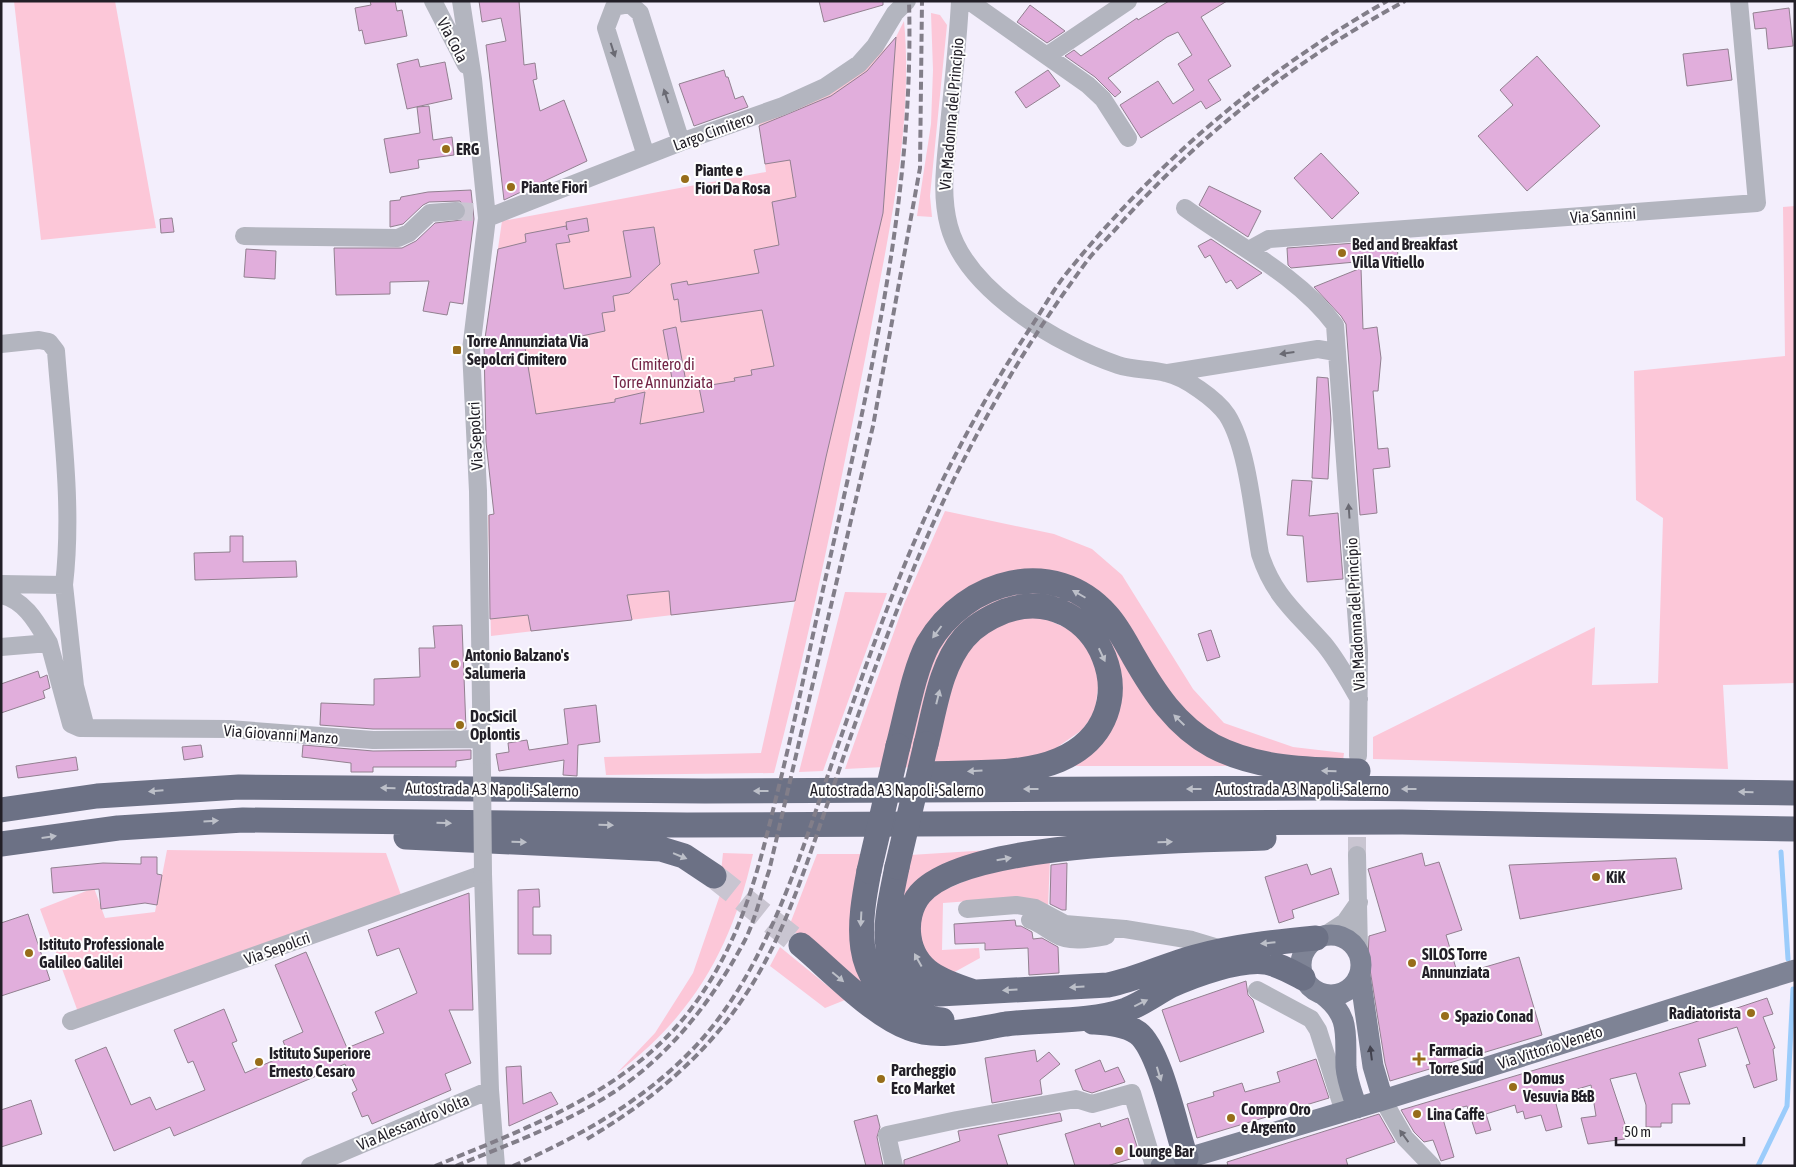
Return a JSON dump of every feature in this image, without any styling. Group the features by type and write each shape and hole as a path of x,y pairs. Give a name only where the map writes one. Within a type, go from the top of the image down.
{"highway":[{"path":"1312,986 1266,962 1232,966 1177,984 1127,1010 1068,1021 1007,1024 938,1020 912,1011 884,991 873,977 861,939 860,918 898,746 922,660 928,645 953,612 974,596 995,586 1018,582 1042,581 1069,588 1091,601 1107,616 1152,690 1184,726 1213,746 1244,758 1278,767 1327,771 1519,776 1586,789"},
{"path":"809,791 897,775 1018,769 1059,760 1076,751 1092,738 1104,721 1112,688 1103,655 1095,640 1082,626 1058,611 1035,606 1013,609 995,615 981,622 964,637 954,653 942,684 926,744 897,867 886,921 886,936 894,966 911,984 924,991 939,994 1108,985 1127,981 1173,964 1222,950 1320,937"},
{"name":"Autostrada A3 Napoli-Salerno","path":"1,810 89,797 239,787 809,791 1308,788 1586,789 1795,793"},
{"path":"297,821 381,835 456,841 542,842 660,849 684,856 714,876"},
{"name":"Autostrada A3 Napoli-Salerno","path":"1,844 94,831 191,822 297,821 677,825 1402,822 1795,829"},
{"path":"974,992 944,982 923,968 910,943 908,928 913,905 920,894 944,877 961,869 1047,852 1122,843 1293,836 1402,822"},
{"path":"801,945 876,1009 894,1021 910,1028 926,1032 964,1032 1007,1024"},
{"path":"1068,1021 1124,1027 1138,1033 1152,1049 1186,1158"}],"main road":[{"path":"1351,1110 1346,1068 1347,1042 1344,1022 1341,1013 1312,986 1301,960 1304,950 1320,937 1333,934 1348,940 1359,952 1360,975 1373,1066 1383,1100"},
{"name":"Via Vittorio Veneto","path":"1161,1166 1351,1110 1795,970"},
{"path":"1312,986 1329,995 1345,992 1356,982 1360,975"}],"street":[{"name":"Via Cola","path":"433,1 474,79"},
{"name":"Via Sepolcri","path":"461,1 474,79 476,213 471,350 478,491 483,874 490,1090 496,1166"},
{"name":"Largo Cimitero","path":"244,236 398,238 409,233 430,214 476,213 646,156 783,106 825,87 859,64 876,46 902,4 908,1"},
{"name":"Via Madonna del Principio","path":"960,1 943,188 947,219 955,244 983,284 1019,313 1070,344 1119,366 1168,373 1204,392 1226,414 1239,439 1260,554 1265,570 1288,608 1324,643 1341,667 1359,699"},
{"path":"969,1 1076,74 1103,99 1128,138"},
{"path":"1048,55 1128,1"},
{"name":"Via Sannini","path":"1249,250 1269,239 1757,204 1739,1"},
{"path":"646,156 606,28 614,7 630,4 640,14 681,142"},
{"name":"Via Madonna del Principio","path":"1185,208 1249,250 1301,291 1328,315 1335,324 1336,352 1342,398 1359,651 1359,699"},
{"path":"1,344 38,340 49,342 56,351 68,506 68,555 64,585 75,686 83,728 71,724 49,643 34,618 13,597 1,595"},
{"path":"1168,373 1318,349 1336,352"},
{"path":"1,584 64,585"},
{"path":"1,648 49,643"},
{"path":"1358,756 1359,699"},
{"name":"Via Giovanni Manzo","path":"83,728 229,730 373,740 482,739"},
{"path":"1357,856 1359,952"},
{"name":"Via Sepolcri","path":"71,1021 483,874"},
{"path":"1320,937 1344,922 1359,902"},
{"path":"967,909 1016,905 1035,908 1065,924 1125,929 1192,940 1222,950"},
{"path":"1030,920 1037,922 1054,934 1069,939 1107,936 1125,929"},
{"path":"1257,990 1311,1019 1318,1030 1351,1110"},
{"name":"Via Alessandro Volta","path":"310,1166 490,1090"},
{"path":"894,1164 887,1135 957,1120 1076,1099 1092,1104 1132,1093 1154,1166"},
{"path":"1383,1100 1405,1138 1432,1166"}],"green space":[{"path":"14,1 115,1 156,228 41,240"},
{"path":"931,13 940,15 947,25 930,196 932,217 917,216 931,124 933,70"},
{"name":"Cimitero di Torre Annunziata","path":"904,21 906,61 905,102 897,183 890,224 824,559 774,773 606,775 604,757 761,753 795,601 491,636 488,515 494,514 486,438 484,345 502,221 766,172 759,122 866,68 896,37"},
{"path":"1795,206 1795,683 1723,685 1728,769 1373,759 1373,737 1595,627 1592,685 1658,683 1663,518 1636,500 1634,371 1785,356 1783,207"},
{"path":"945,511 1054,534 1092,549 1122,575 1193,689 1224,723 1293,747 1344,753 1343,761 1276,756 1223,740 1184,712 1071,580 960,594 884,767 845,769 904,604"},
{"path":"1040,590 1076,601 1241,766 1072,766 1104,737 1089,621 978,613 912,768 904,767 930,665 947,635 963,614 1001,594"},
{"path":"845,592 887,593 823,771 799,772"},
{"path":"1037,615 1077,633 1100,671 1095,712 1082,730 1046,755 1020,760 932,764 957,668 968,647 998,623"},
{"path":"1023,848 896,916 910,855"},
{"path":"167,850 386,853 401,895 78,1012 40,909 94,888 105,918 155,912"},
{"path":"723,853 753,854 734,919 721,949 706,977 668,1027 644,1051 617,1073 655,1033 693,973 721,892 710,886 721,872"},
{"path":"817,854 861,854 869,991 806,938 788,929"},
{"path":"1050,860 1048,906 984,900 943,903 942,950 979,948 980,958 951,974 928,967 916,923 933,895 979,875"},
{"path":"780,947 845,1000 825,1008 770,966"}],"building":[{"path":"370,1 395,1 397,11 402,10 407,36 365,44 362,30 359,31 355,8 371,5"},
{"path":"479,1 519,1 524,65 535,63 537,79 533,80 540,111 564,100 587,161 504,200 486,45 506,41 501,18 482,22"},
{"path":"819,1 883,1 883,5 824,22"},
{"path":"1169,1 1227,1 1201,17 1231,66 1208,80 1221,100 1206,109 1201,101 1141,138 1120,105 1158,81 1173,104 1194,90 1178,64 1192,55 1178,32 1167,37 1108,78 1121,92 1115,97 1095,77 1065,56 1074,50 1081,56 1137,18 1138,20"},
{"path":"1030,5 1065,31 1047,43 1017,22"},
{"path":"1789,8 1793,46 1768,49 1766,28 1755,29 1753,13"},
{"name":"Cimitero di Torre Annunziata","path":"896,37 883,213 826,457 795,601 671,615 669,591 627,595 632,620 531,631 528,615 490,619 489,515 494,514 486,442 484,345 498,249 526,242 525,234 566,226 567,230 566,222 587,218 589,231 568,235 570,242 556,244 564,289 631,277 623,231 654,227 660,264 629,293 613,296 615,311 602,313 605,331 525,348 536,414 615,402 615,399 645,392 640,424 704,412 699,387 735,381 734,378 752,375 751,370 774,366 762,310 681,322 678,299 674,300 671,284 687,281 688,285 759,273 754,250 779,245 772,202 796,197 790,160 765,164 759,126 831,96 867,71"},
{"path":"1728,49 1732,80 1687,86 1683,54"},
{"path":"1537,56 1600,126 1527,191 1478,136 1513,105 1500,90"},
{"path":"418,59 420,67 445,62 452,99 407,109 397,64"},
{"path":"724,70 735,99 743,96 748,107 694,126 679,84"},
{"path":"1048,70 1060,86 1026,108 1015,92"},
{"path":"429,106 433,140 452,137 454,155 418,160 419,168 390,173 384,139 420,133 417,107"},
{"path":"1321,153 1359,193 1332,219 1294,178"},
{"path":"1209,186 1261,211 1248,237 1199,205"},
{"path":"471,190 474,219 463,304 450,302 447,315 423,311 429,281 390,282 390,294 336,295 334,248 402,248 416,241 435,223 462,220 467,211 460,201 429,202 423,205 403,224 390,227 390,201 428,192"},
{"path":"172,218 174,232 161,233 160,219"},
{"path":"1211,239 1262,273 1237,289 1231,280 1226,283 1210,255 1205,258 1198,246"},
{"name":"Bed and Breakfast Villa Vitiello","path":"1397,240 1398,258 1291,268 1288,265 1287,248"},
{"path":"246,249 276,251 275,279 244,277"},
{"path":"1361,268 1363,329 1377,327 1381,358 1378,391 1373,391 1378,449 1388,448 1390,467 1373,469 1377,513 1360,515 1346,324 1314,287"},
{"path":"676,327 686,382 673,384 663,330"},
{"path":"1317,377 1328,378 1331,420 1328,479 1312,478"},
{"path":"1292,480 1312,481 1309,516 1338,513 1343,579 1307,582 1303,536 1287,535"},
{"path":"230,536 243,536 243,562 296,561 297,577 195,580 194,553 230,552"},
{"path":"462,625 466,729 373,729 320,725 321,703 374,705 374,679 420,677 419,648 435,648 433,626"},
{"path":"1211,630 1220,657 1207,661 1198,634"},
{"path":"38,671 40,678 47,675 50,688 43,691 45,698 1,713 1,684"},
{"path":"596,705 600,742 578,745 577,776 563,775 564,760 499,771 496,754 509,752 508,743 527,740 529,750 568,744 564,709"},
{"path":"201,745 203,757 184,760 182,747"},
{"path":"303,745 373,751 471,750 471,759 456,761 456,767 373,767 373,772 351,772 351,763 302,757"},
{"path":"76,757 78,770 18,778 16,766"},
{"name":"SILOS Torre Annunziata","path":"1422,853 1425,866 1439,862 1462,930 1446,935 1458,975 1519,957 1542,1035 1390,1081 1385,1063 1368,957 1369,936 1386,931 1368,869"},
{"path":"141,857 157,857 157,874 162,875 157,905 145,903 101,909 99,889 53,893 51,868 103,863 141,864"},
{"name":"KiK","path":"1676,858 1682,889 1520,919 1509,865"},
{"path":"1067,863 1066,910 1062,910 1050,904 1051,865"},
{"path":"1307,864 1311,875 1331,868 1339,894 1292,910 1294,918 1279,923 1265,877"},
{"path":"539,889 540,907 533,907 533,935 551,935 551,954 518,954 518,890"},
{"path":"469,893 473,1010 449,1010 471,1063 445,1074 451,1090 372,1124 368,1115 362,1117 352,1093 357,1090 345,1064 174,1136 170,1127 114,1151 75,1060 106,1047 131,1105 150,1097 156,1110 205,1090 193,1061 188,1063 174,1030 224,1009 237,1041 232,1043 245,1073 288,1054 283,1041 303,1032 275,965 306,952 347,1048 384,1033 375,1012 417,993 399,948 377,956 368,930"},
{"path":"28,914 50,980 1,996 1,923"},
{"path":"1015,920 1016,926 1021,926 1032,932 1033,939 1042,938 1058,947 1059,973 1029,975 1028,948 985,950 985,943 955,944 954,924"},
{"path":"1246,981 1248,995 1253,1000 1264,1032 1180,1062 1162,1010"},
{"path":"1767,998 1773,1014 1763,1017 1775,1048 1773,1049 1777,1080 1754,1088 1746,1065 1750,1064 1737,1027 1698,1039 1706,1066 1679,1073 1690,1104 1672,1104 1672,1123 1661,1123 1661,1127 1646,1127 1646,1105 1636,1073 1610,1079 1626,1127 1623,1127 1625,1139 1588,1144 1581,1118 1596,1116 1591,1085 1554,1096 1562,1127 1546,1131 1541,1115 1525,1119 1523,1111 1517,1113 1515,1105 1486,1114 1491,1130 1476,1134 1467,1106 1441,1112 1454,1157 1441,1161 1433,1140 1424,1142 1414,1132 1401,1110 1692,1023"},
{"path":"1035,1050 1037,1062 1049,1052 1060,1064 1040,1080 1042,1094 992,1103 985,1058"},
{"path":"1316,1059 1329,1098 1197,1138 1187,1104 1214,1096 1213,1092 1242,1083 1245,1092 1280,1082 1277,1072"},
{"path":"1100,1060 1105,1072 1118,1067 1125,1082 1092,1093 1083,1090 1075,1070"},
{"path":"521,1066 523,1104 551,1092 558,1104 509,1126 506,1067"},
{"path":"31,1100 42,1134 1,1147 1,1110"},
{"path":"1060,1113 1062,1121 998,1135 1008,1166 904,1166 904,1160 960,1141 958,1131"},
{"path":"1379,1114 1395,1142 1346,1159 1348,1166 1228,1166 1227,1162"},
{"path":"877,1115 880,1127 877,1137 883,1166 866,1166 854,1121"},
{"path":"1128,1118 1140,1156 1107,1166 1075,1166 1065,1134 1100,1123 1101,1127"}],"waterway":[{"path":"1781,852 1788,959"},
{"path":"1758,1166 1787,1106 1793,989"}],"tunnel":[{"path":"456,211 473,212"},
{"path":"1357,778 1357,855"},
{"path":"714,876 801,945"}],"railway":[{"path":"435,1166 540,1122 607,1085 637,1063 666,1038 691,1009 722,960 745,908 762,855 787,754 867,391 882,313 894,236 903,158 909,80 909,1"},
{"path":"456,1166 536,1133 576,1114 614,1092 634,1077 671,1044 704,1006 732,964 751,925 769,871 873,426 920,168 922,1"},
{"path":"513,1166 584,1131 629,1103 650,1087 690,1052 718,1019 742,983 782,902 799,859 880,627 923,522 983,404 1062,280 1137,194 1213,122 1297,58 1387,1"},
{"path":"587,1139 652,1095 691,1060 726,1021 756,978 769,955 790,907 884,644 942,503 985,420 1009,379 1033,339 1087,261 1152,190 1218,128 1253,100 1327,47 1405,1"}],"place":[{"name":"ERG","path":"446,149"},
{"name":"Piante e Fiori Da Rosa","path":"685,179"},
{"name":"Piante Fiori","path":"511,187"},
{"name":"Bed and Breakfast Villa Vitiello","path":"1342,253"},
{"name":"Torre Annunziata Via Sepolcri Cimitero","path":"457,350"},
{"name":"Antonio Balzano's Salumeria","path":"455,664"},
{"name":"DocSicil Oplontis","path":"460,725"},
{"name":"KiK","path":"1596,877"},
{"name":"Istituto Professionale Galileo Galilei","path":"29,953"},
{"name":"SILOS Torre Annunziata","path":"1412,963"},
{"name":"Radiatorista","path":"1751,1013"},
{"name":"Spazio Conad","path":"1445,1016"},
{"name":"Farmacia Torre Sud","path":"1419,1059"},
{"name":"Istituto Superiore Ernesto Cesaro","path":"259,1062"},
{"name":"Parcheggio Eco Market","path":"881,1079"},
{"name":"Domus Vesuvia B&B","path":"1513,1087"},
{"name":"Lina Caffe","path":"1417,1114"},
{"name":"Compro Oro e Argento","path":"1231,1118"},
{"name":"Lounge Bar","path":"1119,1151"}]}
